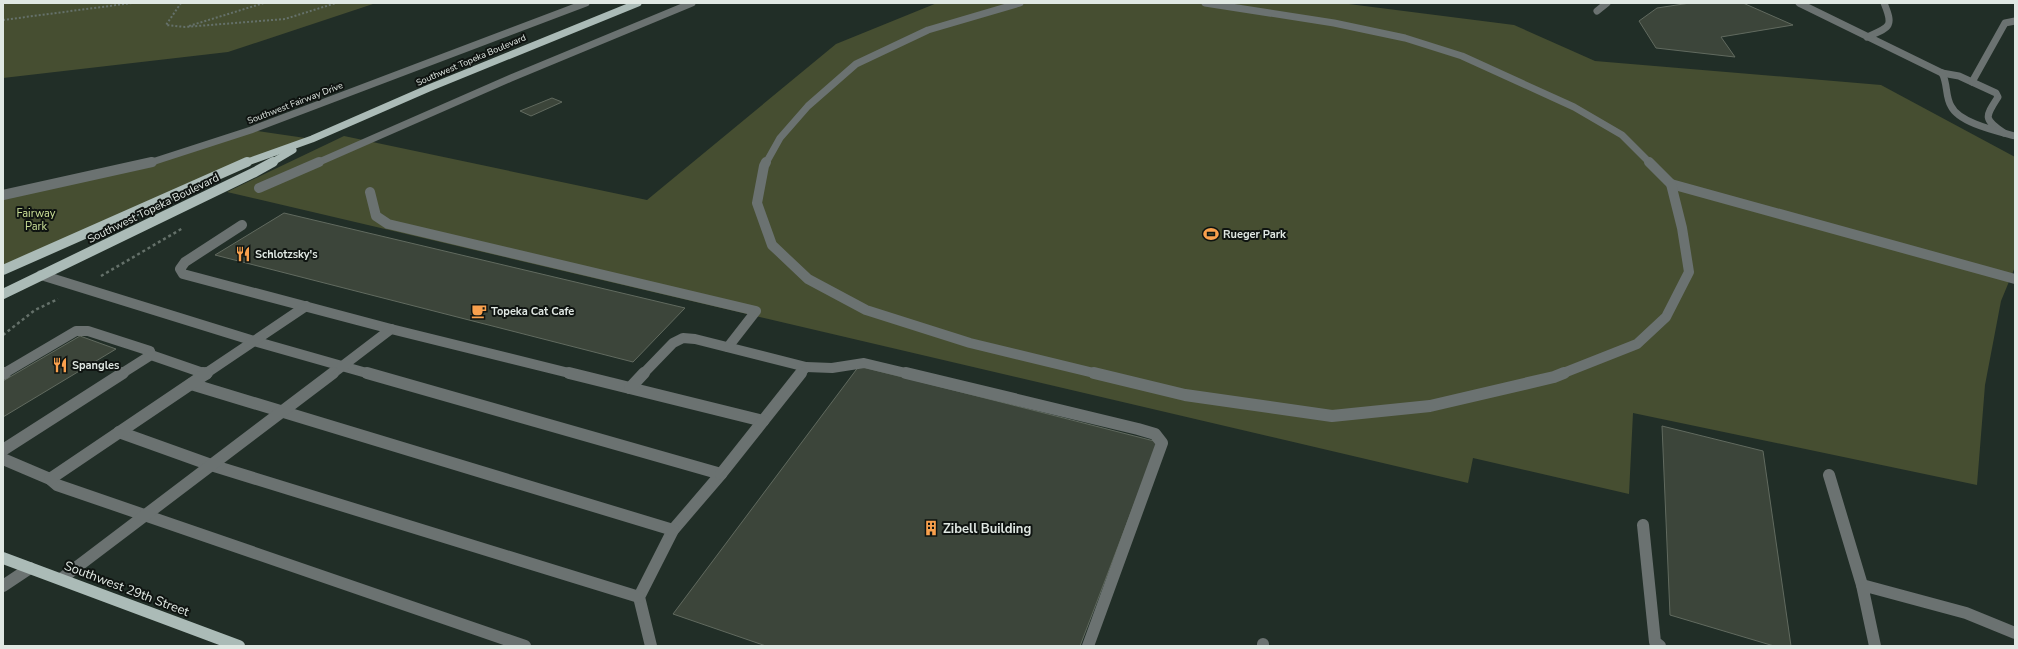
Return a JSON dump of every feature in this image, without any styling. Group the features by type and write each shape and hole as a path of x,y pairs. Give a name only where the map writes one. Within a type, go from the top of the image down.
{"main road":[{"name":"Southwest Topeka Boulevard","path":"3,270 260,156 312,139 437,84 638,3"},
{"name":"Southwest Topeka Boulevard","path":"3,294 254,172 312,139"},
{"name":"Southwest 29th Street","path":"3,558 230,645"}],"street":[{"name":"Southwest Fairway Drive","path":"3,195 112,172 207,145 251,130 586,3"},
{"path":"259,188 533,68 692,3"},
{"path":"1020,3 928,30 856,64 808,106 780,138 764,166 757,203 772,245 808,279 866,310 970,343 1185,395 1332,416 1430,406 1554,377 1636,344 1666,317 1688,272 1682,228 1671,184"},
{"path":"1205,3 1334,23 1406,38 1462,56 1506,74 1574,107 1622,135 1671,184 2015,279"},
{"path":"1597,11 1607,3"},
{"path":"1800,3 1942,73 1959,76 1996,93 1998,97 1987,114 1987,119 1992,125 2004,133"},
{"path":"1867,37 1886,29 1890,24 1890,18 1884,3"},
{"path":"1972,82 2005,23 2015,21"},
{"path":"1942,73 1948,85 1950,105 1953,111 1962,117 2015,136"},
{"path":"370,192 376,216 388,224 756,311 728,347"},
{"path":"242,225 184,262 180,269 183,274 391,329 763,421"},
{"path":"41,275 254,341 721,474"},
{"path":"50,478 306,306"},
{"path":"61,579 391,329"},
{"path":"3,374 76,331 88,331 150,351 150,355 206,374"},
{"path":"630,388 674,343 683,338 728,347 806,367 832,368 864,363 1138,428 1155,434 1162,444 1088,646"},
{"path":"3,450 150,355"},
{"path":"652,646 639,597 673,530 721,474 806,367"},
{"path":"191,384 673,530"},
{"path":"119,432 211,465 639,597"},
{"path":"3,459 50,478 57,485 525,646"},
{"path":"1830,475 1862,585 1875,646"},
{"path":"1643,525 1655,642 1660,646"},
{"path":"3,586 30,568"},
{"path":"1862,585 1966,613 2015,633"}],"path":[{"path":"3,20 132,3"},
{"path":"181,3 166,25 185,27 285,19 336,3"},
{"path":"185,27 264,3"},
{"path":"3,334 35,310 79,288 190,224"}],"green space":[{"path":"3,3 376,3 228,52 3,78"},
{"name":"Rueger Park","path":"937,3 1341,3 1514,25 1595,61 1881,85 2015,157 2015,267 2001,301 1985,385 1977,485 1633,413 1629,494 1473,458 1468,483 227,192 344,136 647,200 836,44"},
{"name":"Fairway Park","path":"251,130 312,139 3,267 3,193 112,172"}],"building":[{"path":"1690,3 1743,3 1793,25 1721,37 1735,57 1656,48 1639,21 1657,8"},
{"path":"552,98 562,102 531,116 520,111"},
{"path":"284,213 685,308 633,362 215,255"},
{"name":"Spangles","path":"80,336 116,349 3,417 3,381"},
{"name":"Zibell Building","path":"859,366 1158,442 1080,646 766,646 673,614"},
{"path":"1662,426 1763,451 1791,646 1774,646 1670,615"}],"place":[{"name":"Rueger Park","path":"1211,234"},
{"name":"Schlotzsky's","path":"243,254"},
{"name":"Topeka Cat Cafe","path":"479,311"},
{"name":"Spangles","path":"60,365"},
{"name":"Zibell Building","path":"931,528"}]}
